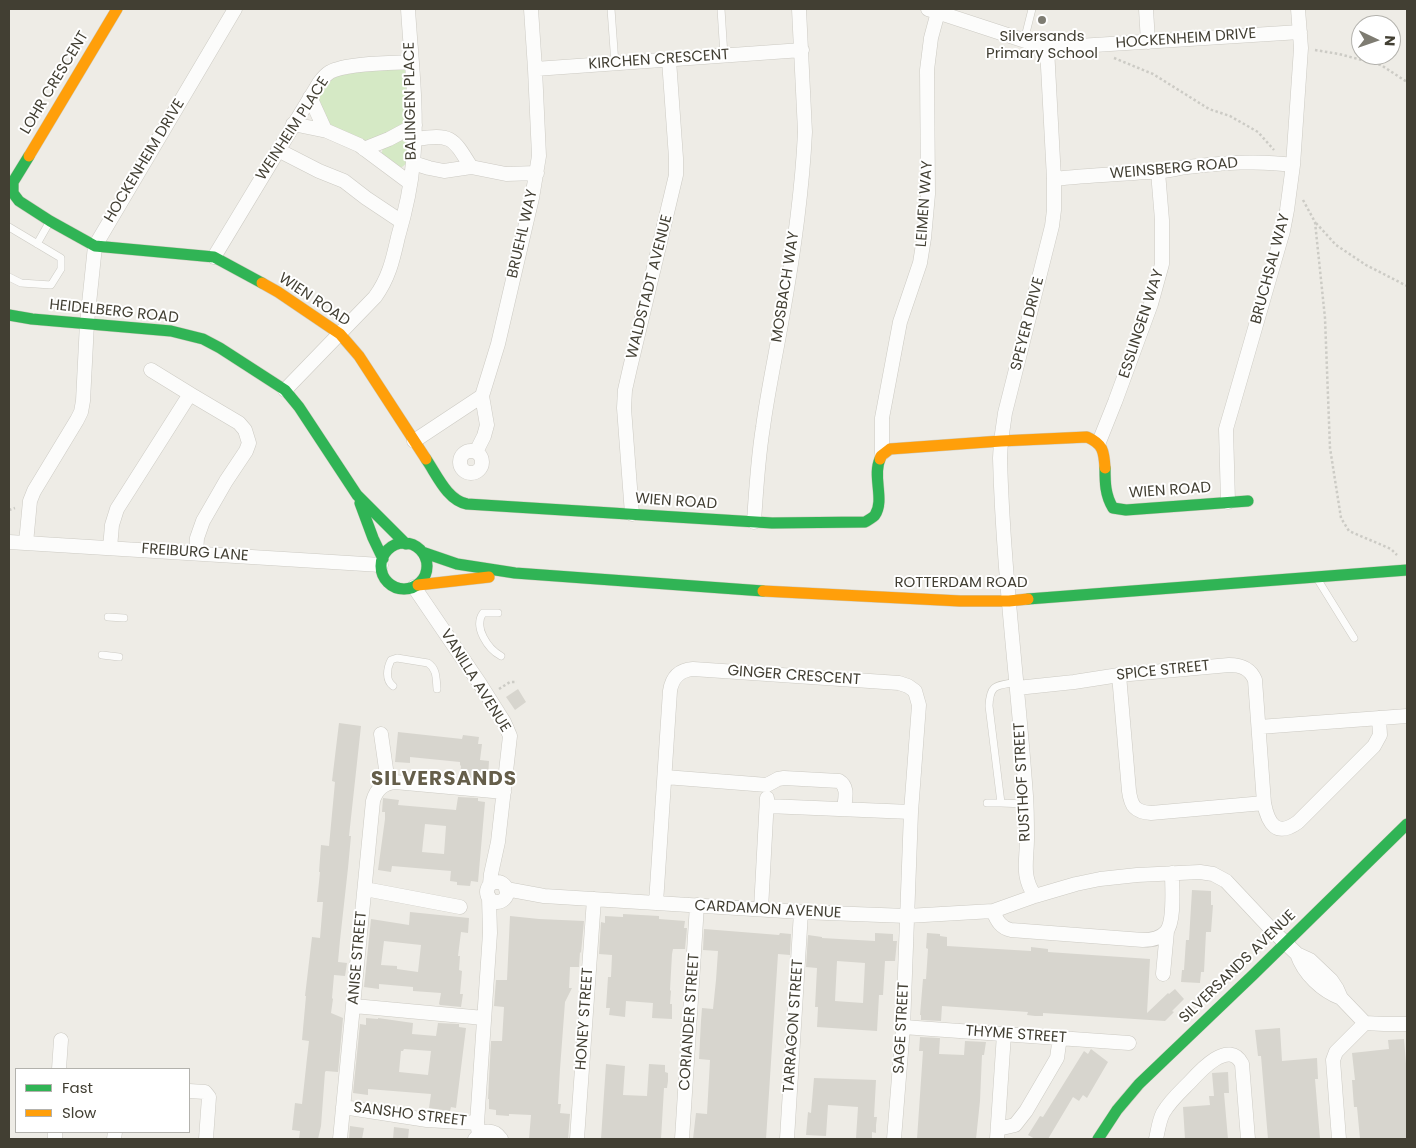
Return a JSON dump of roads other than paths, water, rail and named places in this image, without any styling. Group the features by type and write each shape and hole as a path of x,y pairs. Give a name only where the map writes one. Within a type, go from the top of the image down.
{"street":[{"name":"LOHR CRESCENT","path":"95,246 19,201 13,193 13,182 117,9"},
{"name":"HOCKENHEIM DRIVE","path":"26,543 28,510 32,496 72,431 81,412 95,246 235,9"},
{"name":"BALINGEN PLACE","path":"285,390 376,297 384,286 388,275 402,222 413,163 415,132 408,9"},
{"path":"531,9 536,69"},
{"path":"799,9 802,50"},
{"path":"1146,9 1148,42"},
{"name":"BRUCHSAL WAY","path":"1228,502 1226,429 1288,210 1301,48 1298,9"},
{"name":"HOCKENHEIM DRIVE","path":"933,10 1047,48 1300,32"},
{"name":"LEIMEN WAY","path":"882,453 882,418 900,322 920,263 924,238 928,187 927,70 933,10"},
{"name":"SPEYER DRIVE","path":"1015,665 1000,473 1000,441 1053,221 1054,178 1047,48"},
{"name":"KIRCHEN CRESCENT","path":"536,69 802,50"},
{"name":"MOSBACH WAY","path":"754,522 763,427 783,316 798,213 805,132 802,50"},
{"name":"WALDSTADT AVENUE","path":"632,514 624,398 676,175 668,60"},
{"name":"WEINHEIM PLACE","path":"214,257 310,97 326,75 341,68 412,62"},
{"name":"BRUEHL WAY","path":"476,452 487,425 482,396 498,344 532,198 540,148 536,69"},
{"path":"310,97 325,130"},
{"path":"294,124 325,130 359,145 410,183"},
{"path":"364,148 415,132 440,136 450,139 456,144 471,167"},
{"path":"278,150 319,171 344,181 402,222"},
{"name":"WEINSBERG ROAD","path":"1054,178 1158,172 1187,167 1235,163 1275,162 1292,172"},
{"path":"413,163 444,171 471,167 506,174 536,173"},
{"name":"ESSLINGEN WAY","path":"1099,442 1116,402 1151,304 1162,264 1163,242 1158,172"},
{"name":"WIEN ROAD","path":"95,246 214,257 278,292 340,334 359,356 447,491 460,503 754,522 865,522 872,519 876,514 878,504 877,462 882,453"},
{"name":"HEIDELBERG ROAD","path":"9,316 162,330 203,339 220,348 285,390 299,406 357,495 406,544"},
{"path":"151,370 239,423 245,430 249,443 200,527 196,554"},
{"path":"110,548 111,532 117,509 122,499 190,394"},
{"path":"414,441 482,396"},
{"path":"882,453 895,448 1000,441 1088,437 1099,442"},
{"name":"WIEN ROAD","path":"1099,442 1105,457 1106,493 1108,501 1113,508 1126,510 1248,501"},
{"name":"HEIDELBERG ROAD","path":"357,495 382,562"},
{"name":"FREIBURG LANE","path":"9,542 196,554 382,562"},
{"path":"406,544 412,545 422,552 427,563 425,575 416,586 404,589 393,586 385,579 382,562 385,554 392,547 406,544"},
{"name":"ROTTERDAM ROAD","path":"422,552 457,564 515,574 835,595 960,601 1009,600 1407,570"},
{"name":"ROTTERDAM ROAD","path":"416,586 515,574"},
{"name":"VANILLA AVENUE","path":"416,586 509,730 510,743 498,842 491,874 498,893 490,933 477,1132"},
{"name":"SPICE STREET","path":"1017,685 1074,682 1119,675 1229,664 1239,665 1249,671 1255,680 1264,803 1268,818 1272,825 1284,829 1298,822 1374,746 1380,735 1379,718"},
{"name":"RUSTHOF STREET","path":"1015,665 1026,804 1026,877 1029,888 1035,896"},
{"name":"GINGER CRESCENT","path":"656,903 671,683 683,671 693,669 899,683 915,691 919,705 911,812 907,916"},
{"path":"1119,675 1129,791 1133,805 1137,810 1143,813 1151,813 1264,803"},
{"path":"1259,727 1407,716"},
{"path":"381,734 388,783 412,782 504,792"},
{"path":"664,777 767,785 784,778 840,782 844,784 845,788 844,809"},
{"name":"ANISE STREET","path":"340,1139 374,797 388,783"},
{"path":"761,909 767,785"},
{"path":"767,806 911,812"},
{"name":"SILVERSANDS AVENUE","path":"1098,1139 1117,1110 1138,1084 1254,974 1407,824"},
{"name":"CARDAMON AVENUE","path":"498,893 801,912 907,916 993,912 1035,896 1100,879 1207,872 1222,878 1297,954 1310,960 1325,982 1337,989 1341,998 1365,1023"},
{"path":"1163,974 1166,931 1170,920 1172,873"},
{"path":"365,889 460,908"},
{"name":"HONEY STREET","path":"577,1139 594,899"},
{"name":"CORIANDER STREET","path":"682,1139 697,905"},
{"name":"TARRAGON STREET","path":"786,1139 801,912"},
{"path":"993,912 1003,927 1011,930 1143,940 1156,938 1166,931"},
{"name":"SAGE STREET","path":"894,1139 903,1027 907,916"},
{"path":"354,1006 484,1018"},
{"path":"1339,1139 1333,1060 1340,1048 1365,1023 1407,1024"},
{"name":"THYME STREET","path":"903,1027 1129,1043"},
{"path":"998,1134 1004,1034"},
{"path":"998,1134 1014,1125 1026,1111 1057,1058 1060,1037"},
{"path":"59,1068 61,1040"},
{"path":"1156,1139 1161,1118 1172,1101 1216,1058 1228,1055 1237,1057 1242,1064 1248,1139"},
{"path":"190,1091 205,1092 209,1097 206,1139"},
{"name":"SANSHO STREET","path":"344,1107 427,1120 477,1132 492,1131 501,1139"}],"lane":[{"path":"611,9 615,64"},
{"path":"721,9 724,56"},
{"path":"1024,41 1032,9"},
{"path":"37,244 50,221"},
{"path":"9,227 61,258 61,269 51,285 21,283 9,277"},
{"path":"1317,577 1354,638"},
{"path":"498,613 483,612 480,616 481,628 486,644 502,656"},
{"path":"108,617 124,618"},
{"path":"102,655 119,657"},
{"path":"393,686 389,683 388,679 389,665 391,660 397,658 431,664 436,673 437,689"},
{"path":"1000,800 990,697 994,688 1000,685 1017,685"},
{"path":"987,803 1000,800 1026,804"}],"place":[{"name":"Silversands Primary School","path":"1042,20"}],"district":[{"name":"SILVERSANDS","path":"444,780"}]}
